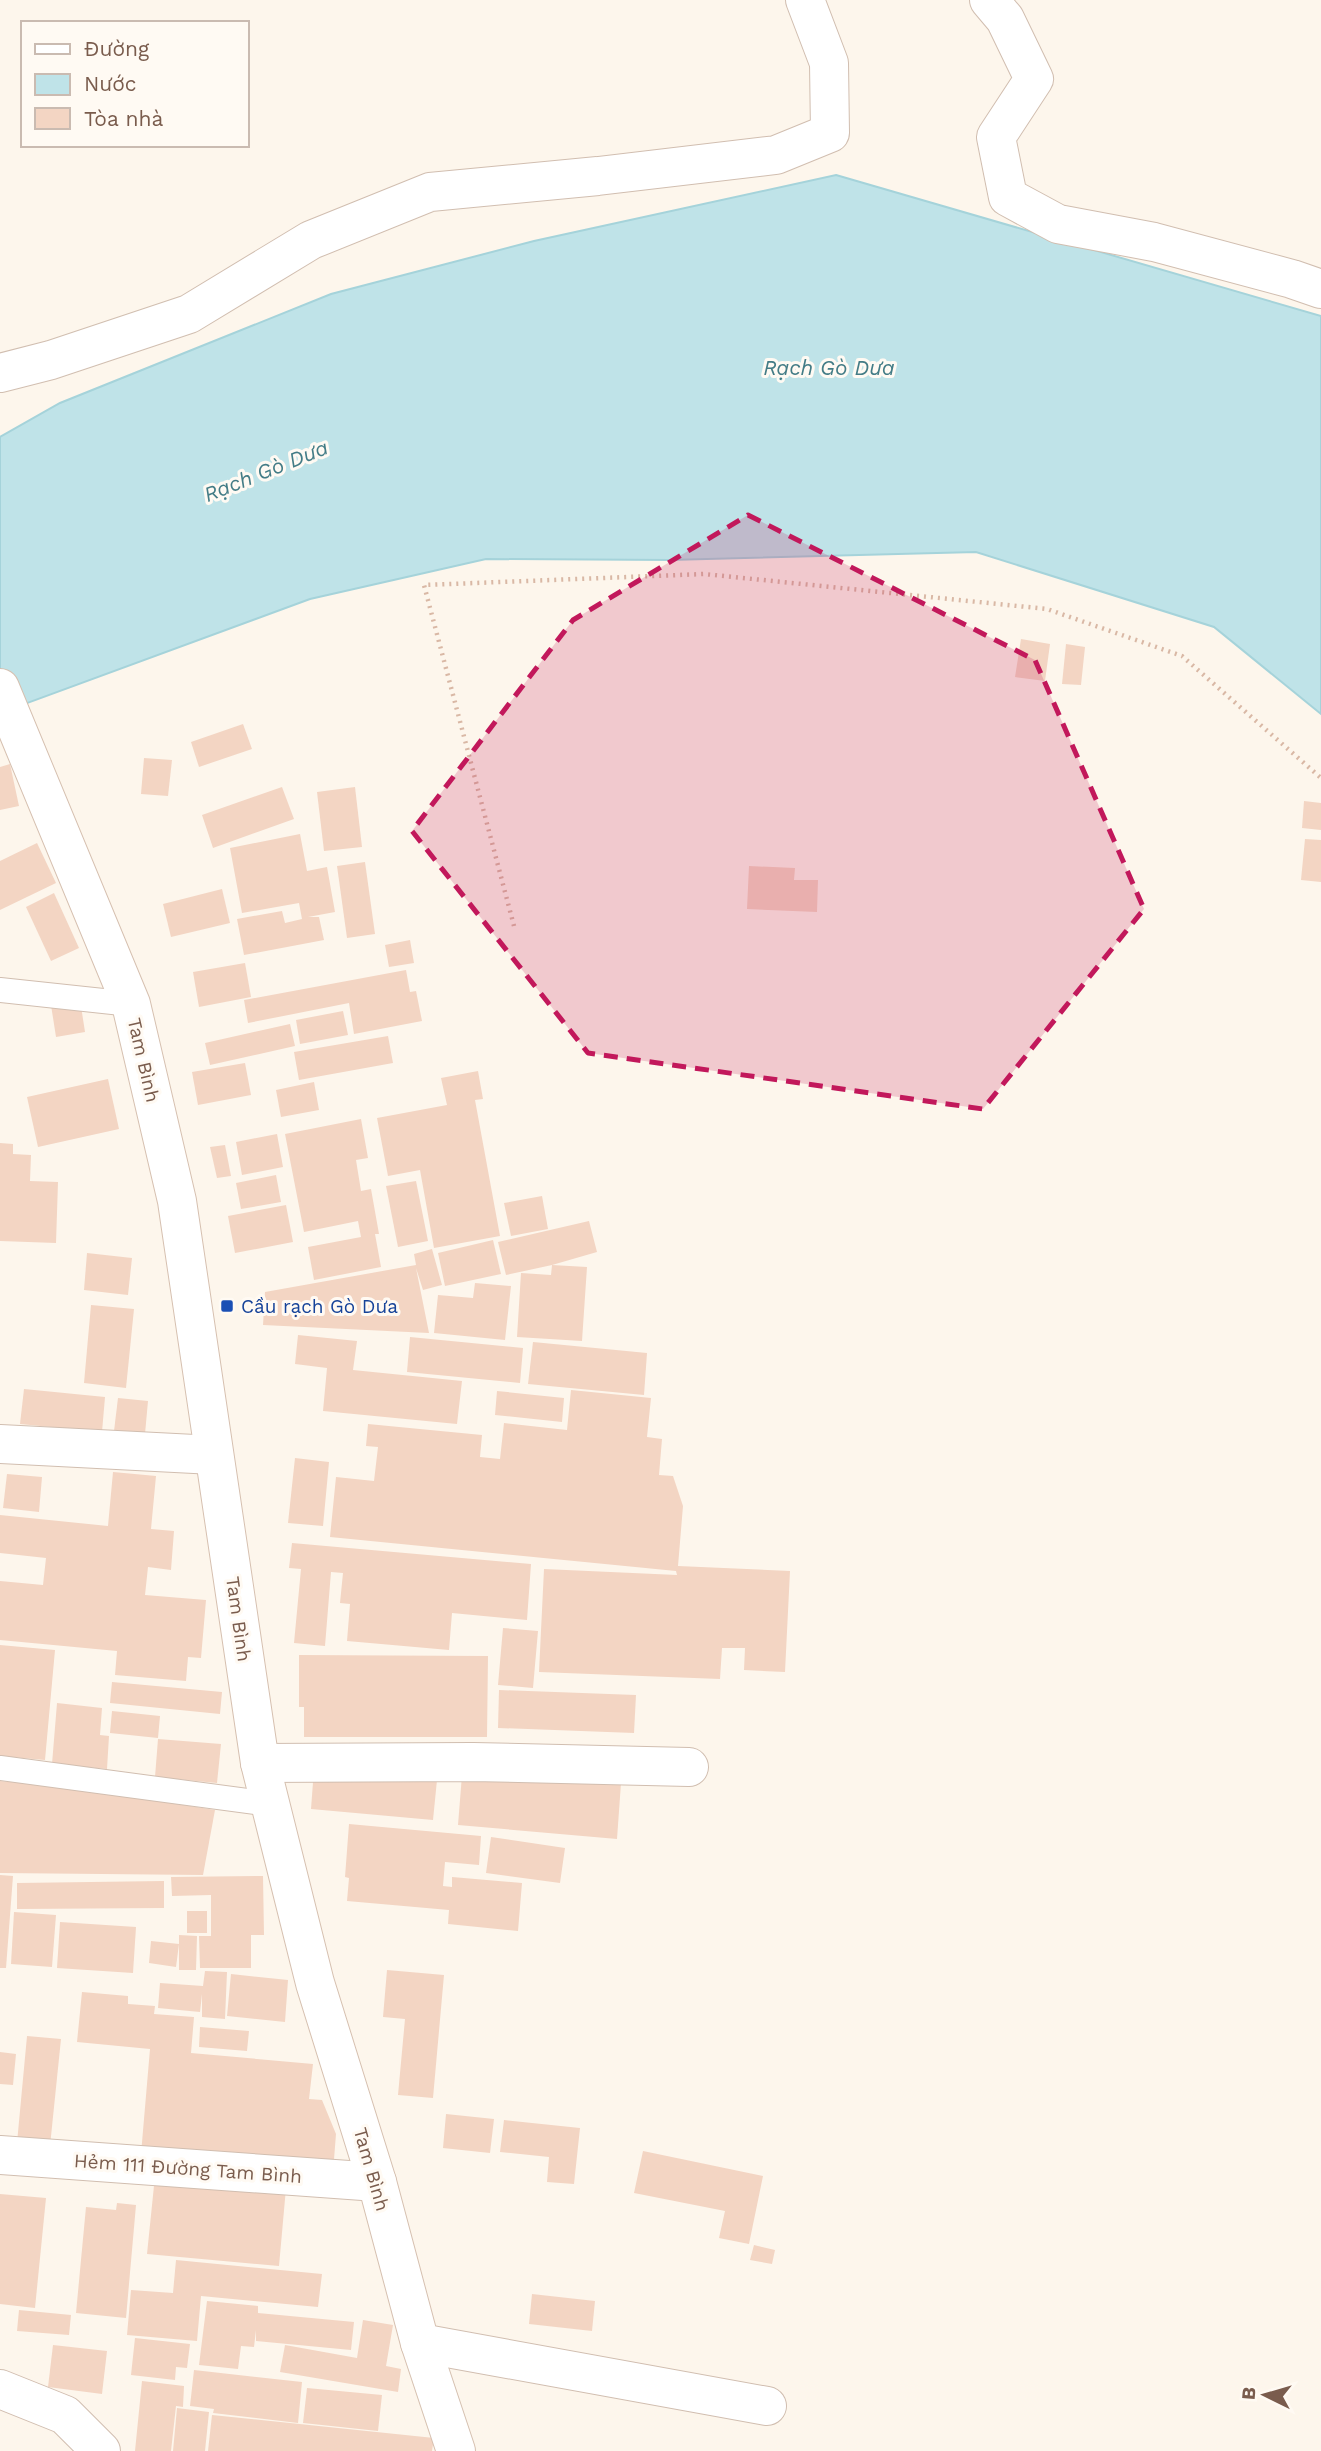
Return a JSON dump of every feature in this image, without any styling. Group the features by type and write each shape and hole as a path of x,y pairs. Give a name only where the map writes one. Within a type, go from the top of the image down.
{"street":[{"path":"0,373 51,360 189,314 311,240 430,192 776,155 830,133 829,63 805,0"},
{"path":"989,0 1005,19 1034,79 996,138 1009,197 1058,224 1154,242 1321,289"},
{"name":"Tam Bình","path":"0,688 131,1004 177,1200 260,1763 315,1983 377,2182 420,2343 456,2451"},
{"path":"0,1444 214,1455"},
{"path":"260,1763 472,1762 689,1767"},
{"name":"Hẻm 111 Đường Tam Bình","path":"0,2155 377,2182"},
{"path":"420,2343 767,2406"},
{"path":"0,2389 65,2415 95,2442 101,2451"}],"lane":[{"path":"0,990 131,1004"},
{"path":"0,1768 270,1804"}],"path":[{"path":"514,926 424,585 704,574 1047,609 1182,656 1321,778"}],"highlighted area":[{"path":"748,515 1035,660 1144,909 983,1109 588,1053 412,831 573,620"}],"water":[{"name":"Rạch Gò Dưa","path":"836,175 1321,316 1321,714 1214,627 976,552 669,560 486,559 310,599 0,713 0,437 60,403 331,294 534,241"}],"building":[{"path":"1021,639 1050,644 1045,681 1015,677"},
{"path":"1066,644 1085,647 1081,685 1062,684"},
{"path":"243,724 252,749 199,767 191,742"},
{"path":"144,758 172,760 168,796 141,794"},
{"path":"10,764 19,806 0,810 0,767"},
{"path":"282,787 294,819 213,848 202,815"},
{"path":"355,787 362,847 324,851 317,792"},
{"path":"1304,801 1321,803 1321,830 1302,828"},
{"path":"300,834 307,871 327,867 335,912 308,917 319,917 324,940 244,955 237,919 282,911 285,923 302,919 299,903 242,913 230,848"},
{"path":"1305,839 1321,840 1321,882 1301,880"},
{"path":"37,843 56,883 0,910 0,861"},
{"path":"365,862 375,934 347,938 337,866"},
{"path":"749,866 795,868 794,880 818,880 817,912 747,909"},
{"path":"222,889 230,923 171,937 163,904"},
{"path":"54,893 79,948 51,961 26,907"},
{"path":"410,940 414,963 389,967 385,945"},
{"path":"245,963 251,997 199,1007 193,972"},
{"path":"406,970 410,992 416,991 422,1021 354,1034 349,1003 248,1023 244,1000"},
{"path":"80,1000 85,1032 56,1037 51,1005"},
{"path":"343,1011 348,1035 300,1044 296,1020"},
{"path":"290,1024 295,1046 210,1065 205,1043"},
{"path":"388,1036 393,1063 299,1080 294,1052"},
{"path":"245,1063 251,1095 198,1105 192,1072"},
{"path":"478,1071 483,1099 475,1100 500,1236 434,1248 420,1170 388,1176 377,1118 447,1105 441,1078"},
{"path":"108,1079 119,1129 38,1147 27,1097"},
{"path":"314,1082 319,1110 281,1117 276,1090"},
{"path":"361,1119 368,1158 356,1160 361,1191 371,1189 379,1234 375,1234 381,1267 314,1280 308,1247 361,1237 358,1221 304,1232 285,1134"},
{"path":"277,1134 283,1167 242,1175 236,1142"},
{"path":"0,1143 13,1144 13,1154 31,1155 30,1181 58,1182 56,1243 0,1241"},
{"path":"225,1145 231,1176 217,1178 210,1147"},
{"path":"276,1175 281,1202 241,1209 236,1183"},
{"path":"416,1181 428,1241 398,1247 386,1186"},
{"path":"542,1196 548,1229 511,1236 504,1203"},
{"path":"286,1205 293,1242 235,1253 228,1216"},
{"path":"589,1221 597,1252 506,1275 498,1242"},
{"path":"493,1240 501,1274 445,1286 438,1253"},
{"path":"432,1249 442,1285 423,1290 416,1268 429,1333 263,1325 265,1292 416,1265 414,1254"},
{"path":"87,1253 132,1258 128,1295 84,1290"},
{"path":"552,1265 587,1267 582,1341 517,1337 521,1273 551,1275"},
{"path":"475,1283 511,1286 505,1340 434,1333 438,1295 473,1298"},
{"path":"91,1305 134,1309 126,1388 84,1383"},
{"path":"298,1335 357,1341 353,1370 462,1381 457,1424 323,1411 327,1368 295,1364"},
{"path":"410,1337 523,1348 520,1383 407,1372"},
{"path":"533,1342 647,1353 644,1395 528,1384"},
{"path":"24,1389 105,1397 102,1432 20,1424"},
{"path":"571,1390 651,1398 647,1437 662,1439 659,1475 673,1476 683,1506 678,1566 790,1571 785,1672 744,1670 745,1648 722,1648 720,1679 539,1672 544,1569 677,1575 676,1571 330,1537 336,1477 374,1481 378,1447 366,1446 368,1424 482,1435 480,1457 500,1459 504,1423 567,1430"},
{"path":"497,1391 564,1398 562,1422 495,1415"},
{"path":"118,1398 148,1401 145,1434 114,1431"},
{"path":"295,1458 329,1462 323,1526 288,1523"},
{"path":"113,1472 156,1476 151,1529 174,1531 171,1570 148,1567 145,1595 206,1600 201,1658 188,1657 186,1681 115,1675 117,1651 0,1640 0,1581 43,1585 46,1558 0,1553 0,1515 108,1526"},
{"path":"7,1474 42,1477 39,1512 3,1508"},
{"path":"292,1543 531,1564 527,1620 452,1613 449,1650 347,1641 350,1604 340,1603 343,1573 331,1572 325,1646 294,1643 301,1569 289,1568"},
{"path":"503,1628 538,1631 533,1688 498,1685"},
{"path":"0,1645 55,1650 45,1760 0,1756"},
{"path":"299,1655 488,1656 487,1737 304,1737 304,1707 299,1707"},
{"path":"112,1682 222,1692 220,1714 110,1703"},
{"path":"499,1690 636,1695 634,1733 498,1728"},
{"path":"57,1703 102,1708 100,1735 109,1736 107,1769 52,1764"},
{"path":"112,1711 160,1716 158,1738 110,1733"},
{"path":"158,1739 221,1744 217,1783 155,1777"},
{"path":"314,1769 437,1780 433,1820 311,1809"},
{"path":"462,1775 621,1783 617,1839 458,1825"},
{"path":"0,1781 79,1788 215,1810 203,1875 0,1873"},
{"path":"349,1824 481,1836 479,1865 445,1862 443,1886 452,1887 452,1877 522,1883 518,1931 448,1924 449,1910 347,1901 349,1878 345,1877"},
{"path":"491,1837 565,1848 560,1883 486,1873"},
{"path":"0,1875 13,1876 6,1968 0,1968"},
{"path":"263,1876 264,1935 251,1935 251,1968 200,1968 199,1936 211,1936 211,1895 172,1896 171,1877"},
{"path":"164,1881 164,1908 17,1909 17,1883"},
{"path":"187,1911 207,1911 207,1933 187,1933"},
{"path":"14,1912 56,1915 52,1967 11,1964"},
{"path":"60,1922 136,1927 133,1973 57,1968"},
{"path":"179,1935 197,1936 196,1970 179,1970"},
{"path":"151,1941 179,1944 176,1967 149,1963"},
{"path":"387,1970 444,1975 433,2098 398,2095 405,2019 383,2017"},
{"path":"205,1971 227,1972 225,2019 202,2017 202,1994 200,2012 158,2008 160,1983 203,1986"},
{"path":"231,1974 288,1980 285,2022 227,2016"},
{"path":"82,1992 128,1996 128,2004 155,2006 154,2014 194,2017 191,2053 313,2064 309,2099 322,2100 336,2134 333,2172 141,2154 150,2049 77,2042"},
{"path":"200,2027 249,2031 247,2051 199,2047"},
{"path":"27,2036 61,2039 50,2146 17,2143"},
{"path":"0,2052 16,2054 13,2085 0,2084"},
{"path":"446,2114 494,2119 490,2153 443,2148"},
{"path":"504,2120 580,2128 574,2184 547,2182 549,2157 500,2152"},
{"path":"643,2151 763,2176 749,2244 719,2238 725,2211 634,2193"},
{"path":"155,2176 286,2188 279,2266 147,2254"},
{"path":"0,2194 46,2198 35,2308 0,2304"},
{"path":"117,2203 136,2205 126,2318 76,2313 86,2207 116,2210"},
{"path":"754,2245 775,2250 772,2264 750,2260"},
{"path":"176,2260 322,2274 318,2307 201,2296 197,2341 127,2335 131,2290 173,2293"},
{"path":"532,2294 595,2301 592,2331 529,2324"},
{"path":"207,2301 258,2306 258,2313 354,2322 351,2350 256,2341 256,2330 254,2347 241,2346 238,2369 199,2365"},
{"path":"19,2310 71,2315 69,2335 17,2331"},
{"path":"363,2320 393,2325 386,2366 401,2369 398,2392 280,2372 285,2345 357,2358"},
{"path":"135,2338 190,2344 187,2368 176,2367 175,2380 131,2375"},
{"path":"53,2345 107,2351 102,2394 48,2387"},
{"path":"194,2370 302,2382 298,2423 213,2413 214,2409 190,2406"},
{"path":"142,2381 184,2386 183,2407 176,2406 171,2451 135,2451"},
{"path":"307,2388 382,2395 378,2431 303,2423"},
{"path":"177,2408 209,2412 205,2451 173,2451"},
{"path":"212,2415 434,2438 432,2451 208,2451"}],"place":[{"name":"Cầu rạch Gò Dưa","path":"227,1306"}]}
